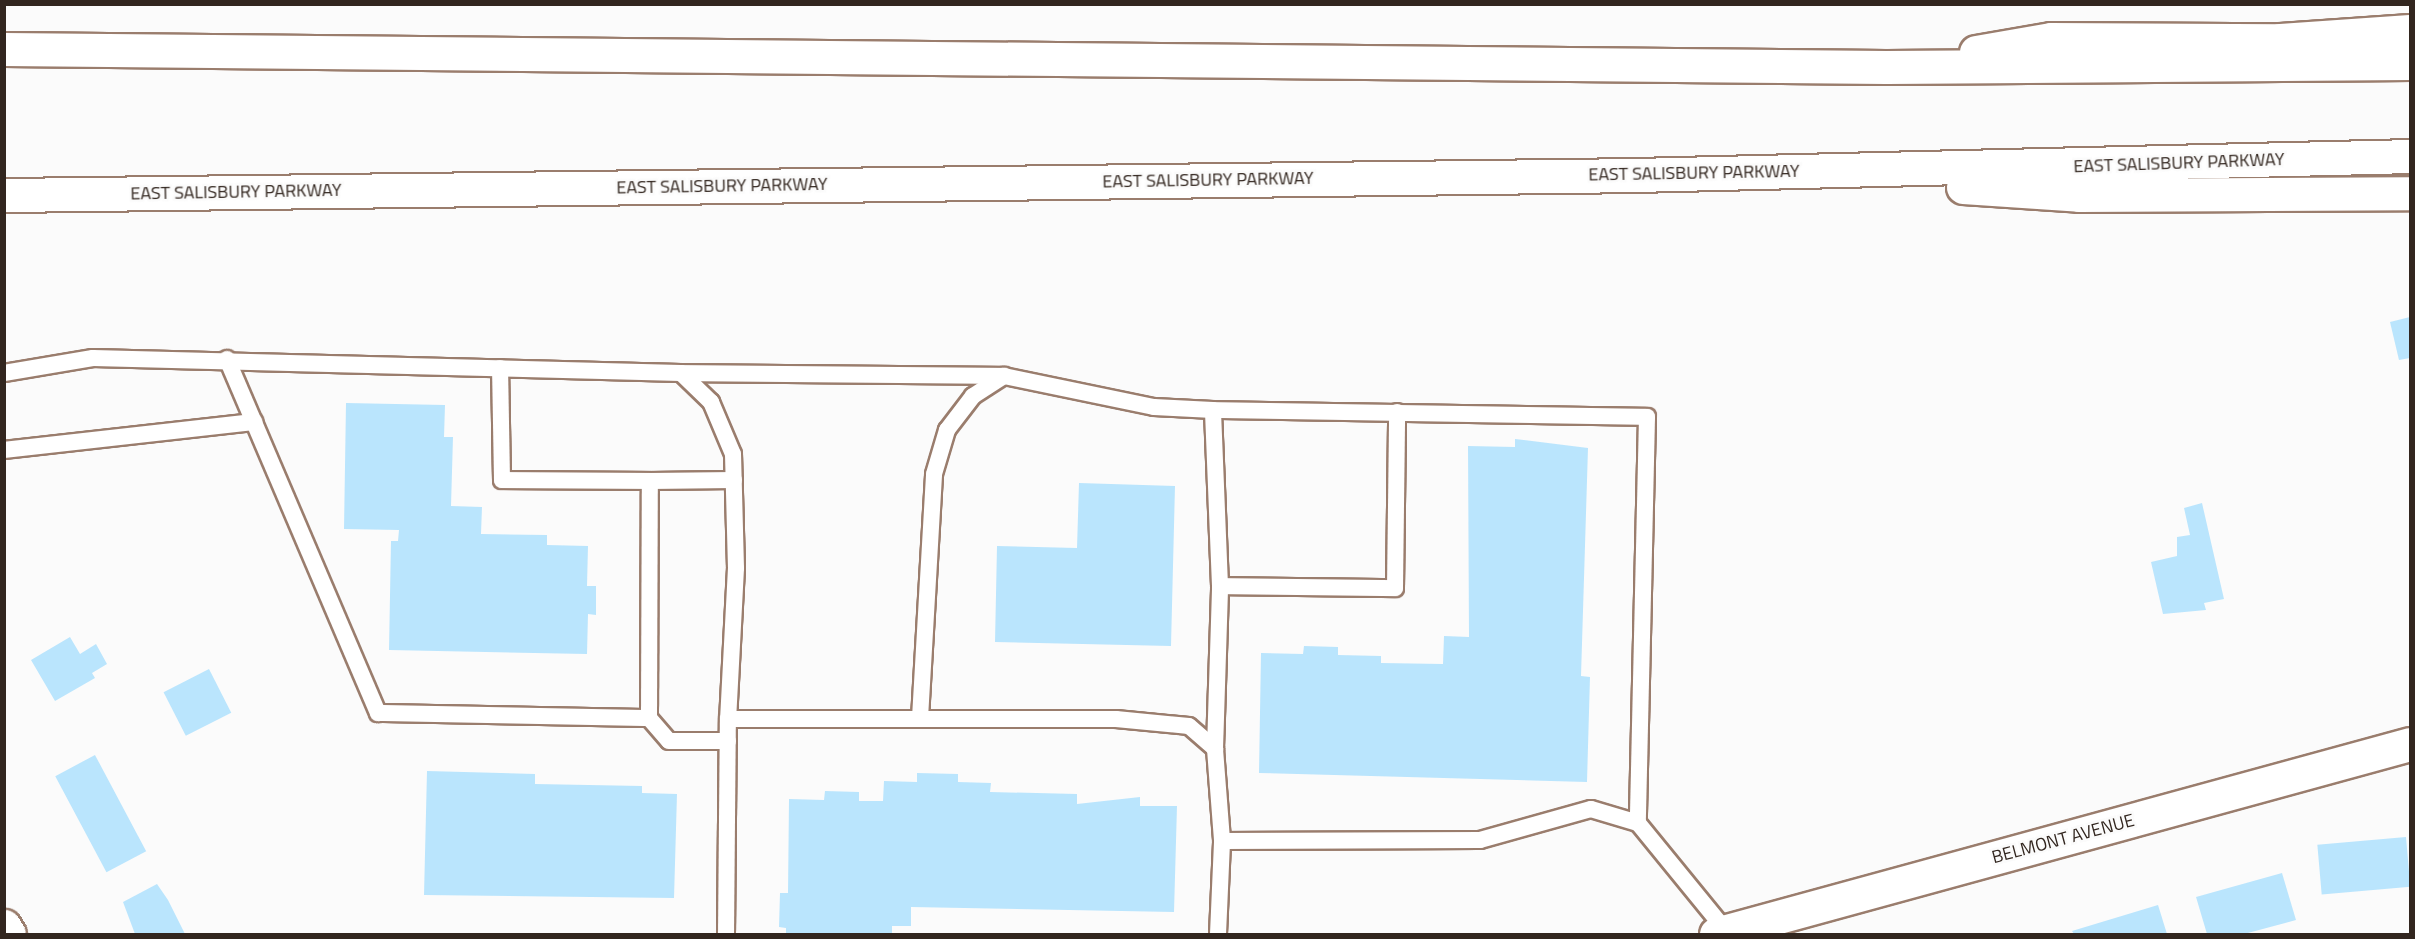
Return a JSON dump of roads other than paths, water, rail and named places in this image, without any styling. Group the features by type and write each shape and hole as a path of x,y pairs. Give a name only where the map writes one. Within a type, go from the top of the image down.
{"main road":[{"path":"1886,67 2051,39 2280,40 2410,32"},
{"path":"4,49 1886,67 2410,63"},
{"name":"EAST SALISBURY PARKWAY","path":"4,195 1760,172 2410,156"},
{"path":"1760,172 2079,195 2410,193"},
{"name":"BELMONT AVENUE","path":"1722,933 2410,744"},
{"path":"4,926 9,934"}],"lane":[{"path":"4,373 93,358 227,359 681,373 1004,375 1154,407 1647,417 1638,823"},
{"path":"227,359 378,713 649,718"},
{"path":"500,368 502,480 734,480"},
{"path":"681,373 711,402 733,454 736,568 728,719 726,934"},
{"path":"920,718 934,474 947,430 973,396 1004,375"},
{"path":"1214,410 1220,586 1215,749 1222,841 1218,934"},
{"path":"1220,586 1395,588 1397,412"},
{"path":"4,450 254,422"},
{"path":"650,481 649,718 669,741 728,741"},
{"path":"728,719 1116,718 1189,726 1215,749"},
{"path":"1222,841 1480,840 1591,809 1638,823 1722,933"}]}
